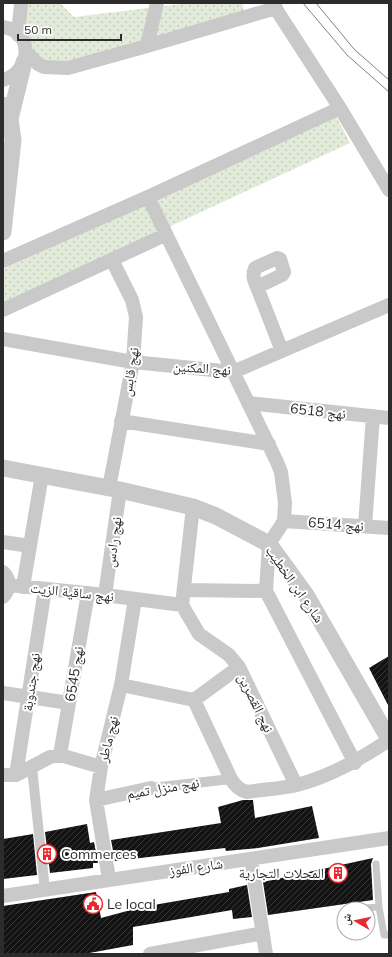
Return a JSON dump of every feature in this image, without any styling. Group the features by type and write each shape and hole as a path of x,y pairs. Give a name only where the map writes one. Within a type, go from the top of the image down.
{"street":[{"path":"18,35 21,3"},
{"path":"147,46 157,3"},
{"path":"25,57 38,64 51,68 68,68 147,46 274,5 340,108 389,190"},
{"path":"3,27 18,35 23,41 25,57 6,112 13,140 7,180 3,232"},
{"path":"3,80 11,78 19,71 25,57"},
{"path":"3,261 148,197 340,108"},
{"path":"148,197 165,235 269,444 281,472 285,503 284,521 269,544 266,590 355,763"},
{"path":"3,310 165,235"},
{"name":"نهج قابس","path":"112,260 132,300 136,312 133,362 121,421 115,489"},
{"path":"256,287 282,351"},
{"name":"نهج المكنين","path":"3,339 133,362 233,372 389,305"},
{"name":"نهج 6518","path":"248,403 389,418"},
{"path":"366,526 374,416"},
{"path":"121,421 269,444"},
{"name":"شارع ابن الخطيب","path":"3,468 115,489 193,507 216,516 269,544 306,595 389,740"},
{"path":"12,590 30,546 42,475"},
{"name":"نهج رادس","path":"105,595 115,489"},
{"path":"135,599 182,605 193,507"},
{"name":"نهج 6514","path":"284,521 389,528"},
{"path":"3,542 30,546"},
{"path":"3,572 12,590"},
{"name":"نهج ساقية الزيت","path":"12,590 45,589 135,599"},
{"name":"نهج جندوبة","path":"10,775 30,697 45,589"},
{"path":"184,590 266,590"},
{"name":"نهج 6545","path":"60,755 88,593"},
{"name":"نهج ماطر","path":"109,879 96,800 101,767 121,685 135,599"},
{"name":"نهج القصرين","path":"182,605 199,634 229,654 239,667 296,785"},
{"path":"121,685 194,700 239,667"},
{"path":"3,693 69,703"},
{"path":"194,700 235,787 247,792 296,785 325,776 355,763 389,740"},
{"path":"10,775 32,768 50,757 60,755 101,767"},
{"path":"32,768 45,890"},
{"name":"نهج منزل تميم","path":"96,800 151,788 231,779"},
{"name":"شارع الفوز","path":"3,896 389,838"},
{"path":"251,859 266,954"},
{"path":"150,954 263,933"}],"lane":[{"path":"376,864 379,907 384,934 389,935"}],"green space":[{"path":"23,3 60,3 74,17 189,3 242,3 246,15 51,70 26,45"},
{"path":"336,116 350,143 3,304 3,270 8,267"}],"building":[{"path":"389,656 389,707 369,668"},
{"path":"243,800 253,800 255,818 312,806 319,838 258,848 226,851 225,848 115,861 111,840 221,823 218,807"},
{"path":"87,824 90,843 94,842 98,863 93,863 93,868 50,873 45,832"},
{"path":"33,834 37,875 3,879 3,839"},
{"name":"المحلات التجارية","path":"373,858 371,864 373,900 336,901 336,905 268,915 263,882"},
{"path":"247,885 252,917 233,919 232,910 133,927 133,945 84,954 3,954 3,906 96,892 101,918 142,907 229,892 229,889"}],"tram line":[{"path":"303,3 347,55 389,92"},
{"path":"316,3 354,49 389,80"}],"place":[{"name":"Commerces","path":"47,854"},
{"name":"المحلات التجارية","path":"338,873"},
{"name":"Le local","path":"93,904"}]}
